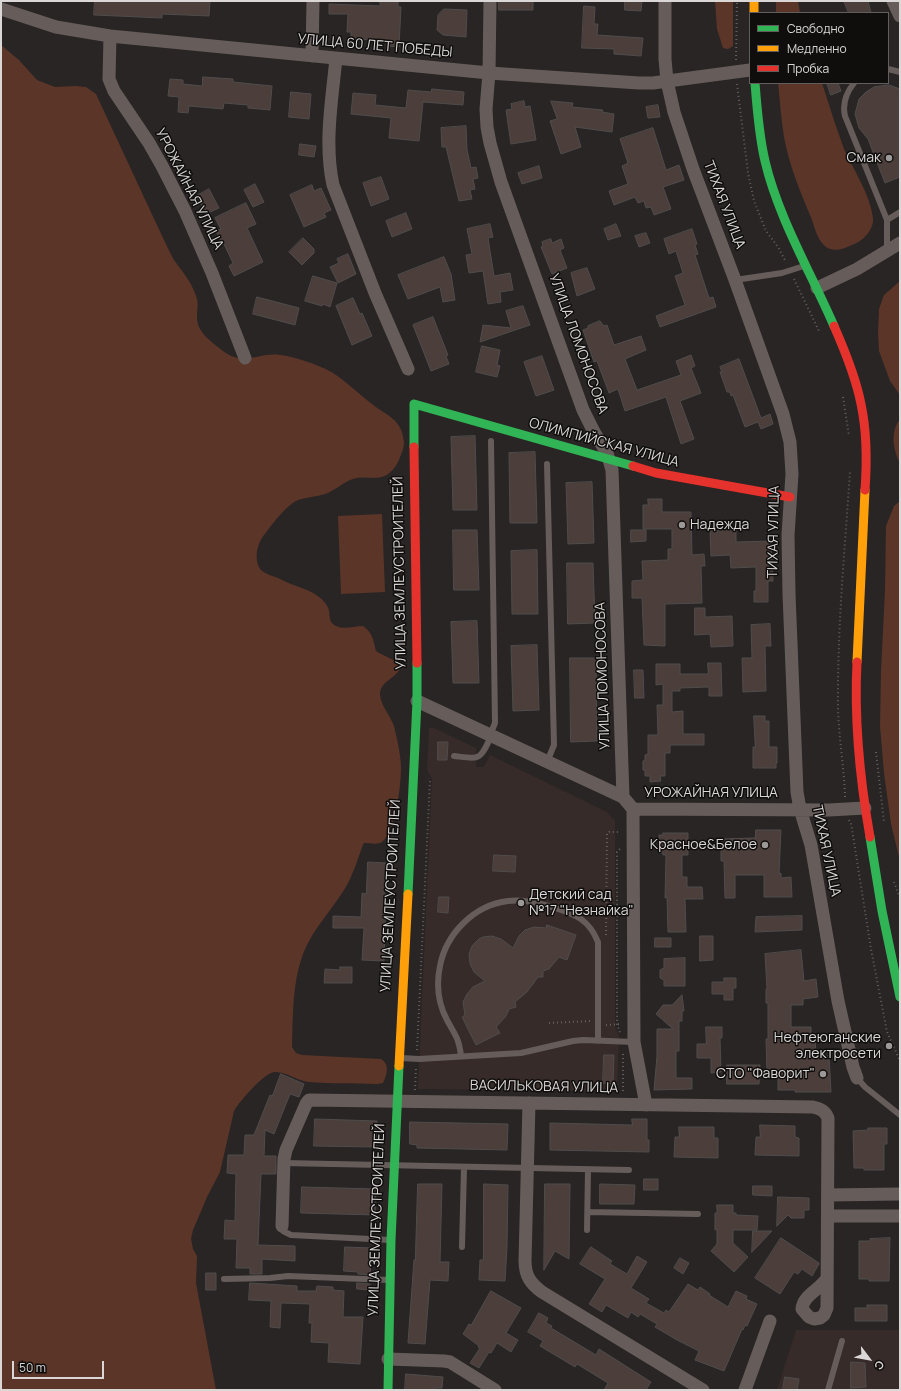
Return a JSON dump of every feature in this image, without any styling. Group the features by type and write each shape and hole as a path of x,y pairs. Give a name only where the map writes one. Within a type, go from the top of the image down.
{"street":[{"path":"312,56 313,1"},
{"name":"УЛИЦА ЛОМОНОСОВА","path":"490,1 489,73 486,109 490,143 502,182 584,410 610,460 613,480 623,798"},
{"name":"ТИХАЯ УЛИЦА","path":"666,1 665,59 667,81 674,112 693,169 735,280 787,428 792,455 788,534 797,792 800,809 811,845 838,1001 853,1067 857,1078"},
{"path":"754,1 754,12"},
{"path":"893,1 900,16"},
{"name":"УЛИЦА 60 ЛЕТ ПОБЕДЫ","path":"1,9 56,27 110,36 489,73 639,83 667,81 749,70"},
{"name":"УРОЖАЙНАЯ УЛИЦА","path":"110,36 109,79 114,91 149,143 185,211 212,273 245,358"},
{"path":"336,58 329,132 329,168 333,185 375,293 408,369"},
{"path":"755,84 761,144 768,171 779,203 838,334 860,397 863,419 866,481 857,651 856,702 858,745 865,808 882,911 900,997"},
{"path":"817,288 857,269 900,243"},
{"name":"ОЛИМПИЙСКАЯ УЛИЦА","path":"414,404 610,460 682,478 790,497"},
{"name":"УЛИЦА ЗЕМЛЕУСТРОИТЕЛЕЙ","path":"388,1390 391,1240 417,701 414,404"},
{"name":"УРОЖАЙНАЯ УЛИЦА","path":"417,701 623,798 633,809 865,808"},
{"path":"633,809 628,1041 646,1105"},
{"name":"ВАСИЛЬКОВАЯ УЛИЦА","path":"282,1226 283,1163 286,1150 309,1100 813,1107 820,1109 828,1118 827,1308 824,1315 820,1318 814,1319 809,1317 802,1309 802,1305 808,1296 819,1289 827,1278"},
{"path":"529,1103 525,1261 526,1275 530,1282 542,1292 703,1390"},
{"path":"828,1195 900,1194"},
{"path":"828,1216 900,1216"},
{"path":"745,1390 770,1322"},
{"path":"388,1359 450,1362 495,1390"}],"lane":[{"path":"889,69 900,72"},
{"path":"853,84 847,94 843,109 887,220 887,250"},
{"path":"887,220 900,212"},
{"path":"735,280 790,272 806,265"},
{"path":"454,756 473,758 478,757 483,753 495,723 491,441"},
{"path":"547,762 554,745 548,464"},
{"path":"460,1056 458,1040 440,1005 438,991 439,968 448,944 464,922 476,913 498,902 533,902 573,914 582,918 589,925 598,942 598,1041"},
{"path":"400,1058 417,1059 521,1053 573,1041 628,1041"},
{"path":"857,1078 865,1087 900,1114"},
{"path":"283,1163 464,1168 629,1170"},
{"path":"462,1248 464,1168"},
{"path":"587,1230 588,1170"},
{"path":"588,1212 698,1214"},
{"path":"282,1226 283,1231 292,1236 391,1240"},
{"path":"224,1279 288,1276 390,1280"},
{"path":"828,1390 842,1341"}],"path":[{"path":"737,1 737,89 748,173 754,201 766,230 778,247 820,334"},
{"path":"841,391 845,404 849,439"},
{"path":"850,466 840,622 838,695 839,737 845,781 847,820 851,823 868,933 887,1032 900,1061"},
{"path":"876,752 884,823"},
{"path":"415,1094 430,781 426,777"},
{"path":"622,826 622,832"},
{"path":"606,937 608,833 615,832"},
{"path":"622,846 617,852 617,1027 622,1036 628,1041 623,1093"},
{"path":"893,878 894,885 900,898"},
{"path":"549,1023 591,1021 610,1025 617,1024"}],"shaded area":[{"path":"715,1 733,1 733,46 728,49 723,48 717,29"},
{"path":"776,1 798,1 800,12 776,12"},
{"path":"1,45 19,60 37,80 55,87 86,87 96,94 170,252 194,291 198,306 197,322 202,332 210,340 223,351 238,358 245,359 265,355 280,355 300,359 328,370 393,419 403,434 403,450 393,470 387,475 376,478 357,478 350,480 328,493 298,500 288,506 269,528 262,538 257,550 258,564 262,571 309,591 319,597 324,601 328,609 331,622 334,625 346,628 363,626 371,634 376,651 397,662 401,666 399,671 385,683 380,695 382,703 394,726 399,747 401,768 400,785 394,818 387,836 382,842 376,844 364,843 347,885 316,929 307,945 299,965 295,988 292,1047 296,1053 302,1055 381,1059 386,1064 387,1070 383,1083 377,1084 309,1082 283,1073 274,1072 258,1083 246,1095 234,1111 220,1172 207,1197 193,1230 191,1239 193,1249 197,1256 196,1283 216,1390 1,1390"},
{"path":"778,84 822,84 844,149 869,200 873,221 871,228 865,237 860,241 834,250 826,247 821,242 817,235 789,158 782,124"},
{"path":"900,281 900,395 890,381 879,351 878,333 879,309 884,295"},
{"path":"900,419 900,463 894,447 894,435"},
{"path":"900,501 900,861 891,824 884,773 880,726 886,526 894,506"},
{"path":"382,514 385,592 341,594 338,516"},
{"name":"Детский сад №17 \"Незнайка\"","path":"432,727 476,748 476,767 484,767 490,755 607,812 615,821 615,1028 619,1035 617,1091 418,1089 432,779 427,770 429,729"},
{"path":"796,1330 900,1330 900,1390 777,1390"}],"building":[{"path":"95,1 210,1 209,16 162,14 162,18 94,15"},
{"path":"380,1 398,1 398,7 401,7 399,47 387,46 387,40 351,39 351,32 347,32 348,14 329,14 329,4 380,6"},
{"path":"499,1 533,1 533,10 499,10"},
{"path":"625,1 642,1 641,11 625,10"},
{"path":"844,1 868,1 871,12 849,12"},
{"path":"584,6 595,7 594,24 598,24 597,35 643,38 641,56 614,54 614,49 582,48"},
{"path":"444,9 467,10 466,37 443,35 437,30 438,15"},
{"path":"203,77 233,79 233,82 272,86 270,110 248,108 248,105 224,103 223,109 189,106 188,113 178,112 179,97 168,96 170,79 183,80 183,84 202,86"},
{"path":"827,84 838,84 841,91 831,95"},
{"path":"889,85 900,89 900,177 885,183 868,139 859,128 855,114 859,99 866,92 874,87"},
{"path":"432,89 464,92 463,105 423,102 419,141 389,138 391,118 351,114 353,93 376,95 375,105 406,108 408,90 431,92"},
{"path":"291,92 311,94 309,119 289,117"},
{"path":"524,101 525,107 530,106 536,140 511,144 506,110 512,109 511,104"},
{"path":"551,101 573,103 572,107 603,110 602,112 614,114 612,132 575,127 581,147 561,154 550,121 557,119"},
{"path":"658,105 660,117 648,118 646,107"},
{"path":"466,126 467,150 471,168 476,167 478,178 473,179 475,189 470,190 472,199 459,201 446,147 442,147 441,128"},
{"path":"653,128 666,170 679,165 684,180 663,187 671,209 654,215 651,207 646,208 644,201 638,203 635,197 614,205 609,191 628,184 622,166 628,163 620,139"},
{"path":"300,144 316,146 314,157 299,155"},
{"path":"539,166 542,178 522,184 518,173"},
{"path":"381,177 389,199 371,206 363,183"},
{"path":"255,184 264,202 253,207 244,190"},
{"path":"312,185 314,191 321,188 331,210 324,213 326,217 304,227 290,195"},
{"path":"209,189 219,208 206,214 197,196"},
{"path":"246,203 256,224 247,228 263,262 234,276 229,266 233,263 216,231 221,229 215,218"},
{"path":"406,213 412,229 392,237 386,221"},
{"path":"490,224 493,237 488,238 494,276 510,273 513,290 500,292 501,302 488,304 483,271 469,273 466,255 472,254 467,229"},
{"path":"616,224 621,236 608,240 604,229"},
{"path":"692,229 697,244 695,245 698,254 695,255 709,298 713,297 716,307 660,327 656,316 685,305 675,276 683,273 676,251 669,254 664,239"},
{"path":"646,233 650,243 639,247 635,236"},
{"path":"303,238 314,249 314,253 302,265 289,252"},
{"path":"551,239 552,243 561,239 564,248 560,250 567,268 552,274 541,247 543,246 542,242"},
{"path":"348,254 356,274 338,283 330,267 339,263 337,259"},
{"path":"444,257 451,274 455,300 443,302 440,287 408,299 398,275"},
{"path":"587,268 595,289 577,296 571,273"},
{"path":"313,276 337,283 330,307 323,304 322,306 305,301"},
{"path":"257,297 299,308 295,325 253,314"},
{"path":"353,298 360,314 362,313 372,336 352,345 336,306"},
{"path":"523,306 530,325 480,342 483,325 511,328 506,311"},
{"path":"433,317 448,355 446,356 449,364 431,371 413,325"},
{"path":"600,321 604,326 607,325 614,345 641,336 646,350 625,359 637,390 681,375 676,361 691,355 695,366 691,368 701,393 680,401 694,439 681,444 666,397 625,411 618,389 609,393 597,361 594,362 583,330"},
{"path":"482,346 500,350 497,365 500,366 497,377 476,372"},
{"path":"542,356 554,390 536,396 524,362"},
{"path":"739,359 761,418 770,414 773,424 761,429 758,422 745,427 733,395 731,396 730,392 727,392 720,372 722,372 720,367"},
{"path":"475,436 477,510 453,510 451,437"},
{"path":"535,452 537,523 510,523 509,453"},
{"path":"592,482 594,543 568,544 566,483"},
{"path":"648,499 662,499 662,512 691,512 692,555 704,554 705,566 701,566 702,603 665,604 665,646 644,645 642,598 632,598 632,581 643,580 642,561 668,560 668,549 672,549 672,529 643,529 643,505 648,505"},
{"path":"453,530 477,530 479,590 454,590"},
{"path":"631,530 646,530 646,541 631,542"},
{"path":"736,530 736,542 771,541 773,581 768,581 768,602 754,602 754,591 756,591 756,567 731,568 730,555 711,556 710,531"},
{"path":"537,550 538,614 512,614 511,551"},
{"path":"567,563 593,563 595,623 568,624"},
{"path":"695,608 705,608 705,617 732,616 733,646 711,647 710,634 695,635"},
{"path":"477,621 479,683 453,683 451,622"},
{"path":"770,624 771,646 765,646 766,691 743,692 742,658 752,658 751,625"},
{"path":"537,645 539,710 513,711 511,646"},
{"path":"570,658 596,658 597,741 571,742"},
{"path":"708,663 721,663 722,696 709,696 709,687 680,688 680,691 672,691 672,712 683,711 683,734 704,734 704,745 670,745 670,753 665,753 665,776 660,776 661,781 650,782 650,776 645,776 645,770 643,770 643,761 645,760 645,755 648,754 648,735 658,735 657,705 663,705 663,684 656,685 656,664 680,664 680,674 708,674"},
{"path":"634,670 643,670 644,698 635,698"},
{"path":"754,716 765,716 765,721 769,721 769,747 777,747 776,768 753,768 753,747 755,747"},
{"path":"438,742 448,742 447,760 438,760"},
{"path":"756,830 781,830 779,874 781,873 781,878 791,877 792,897 764,897 764,875 735,875 735,898 725,898 724,861 721,861 721,839 755,838"},
{"path":"663,833 688,833 688,855 682,855 682,877 687,877 687,887 702,887 703,899 685,899 686,932 668,932 667,897 665,898 666,855 659,853 659,835 663,835"},
{"path":"494,855 516,856 515,872 493,871"},
{"path":"368,862 386,863 384,894 386,894 384,961 362,960 364,928 333,928 333,916 361,917 362,893 366,894"},
{"path":"439,897 449,897 448,913 438,912"},
{"path":"802,916 802,930 755,932 756,917"},
{"path":"547,925 576,935 567,960 559,957 549,969 543,971 543,977 538,977 527,992 515,1002 516,1007 509,1009 506,1016 496,1027 500,1033 476,1045 462,1017 465,1015 463,1002 467,994 473,987 485,981 474,972 470,964 469,954 472,946 483,937 492,936 501,939 513,948 519,936 525,930 534,927 546,928"},
{"path":"700,936 713,936 713,960 700,961"},
{"path":"655,938 671,938 671,947 655,947"},
{"path":"801,950 804,981 816,979 818,997 803,999 803,1005 791,1005 791,1027 811,1027 811,1035 815,1035 816,1057 829,1056 831,1092 795,1092 795,1090 778,1090 778,1071 767,1071 766,1039 768,1039 768,1003 766,1003 767,989 765,954"},
{"path":"685,958 685,986 664,986 664,980 660,978 660,970 664,968 664,959"},
{"path":"340,967 352,967 352,983 324,983 325,969 340,970"},
{"path":"724,978 736,978 736,988 733,988 733,1000 724,1000 724,994 712,994 712,982 724,982"},
{"path":"682,995 684,1011 682,1011 682,1021 679,1021 679,1051 676,1051 676,1078 692,1078 692,1089 654,1090 657,1056 657,1029 673,1029 656,1014 663,1005 672,1005"},
{"path":"706,1027 722,1027 722,1038 720,1038 721,1072 711,1073 711,1058 697,1058 697,1044 706,1044"},
{"path":"604,1055 614,1055 613,1084 603,1083"},
{"path":"727,1065 760,1065 759,1084 727,1084"},
{"path":"281,1074 304,1084 299,1097 290,1094 274,1134 265,1130 264,1156 276,1156 276,1174 261,1174 258,1245 295,1246 295,1261 262,1259 262,1274 250,1274 250,1268 236,1268 237,1239 224,1239 225,1220 235,1221 236,1174 227,1173 228,1155 244,1155 245,1135 254,1135 270,1095 272,1096"},
{"path":"315,1119 377,1121 376,1147 314,1146"},
{"path":"632,1119 647,1119 647,1140 649,1140 649,1152 550,1150 550,1123 632,1125"},
{"path":"410,1122 508,1124 507,1150 417,1148 417,1145 410,1144"},
{"path":"760,1125 795,1126 795,1137 799,1138 799,1156 755,1155 756,1137 760,1137"},
{"path":"679,1127 714,1127 714,1138 718,1138 718,1158 674,1157 675,1137 679,1137"},
{"path":"868,1128 887,1128 887,1144 884,1144 884,1170 864,1170 864,1168 854,1168 853,1131 868,1130"},
{"path":"644,1179 658,1179 658,1190 644,1190"},
{"path":"418,1184 442,1184 440,1262 449,1262 448,1281 430,1280 425,1344 408,1343 415,1260"},
{"path":"484,1184 508,1185 505,1281 479,1280 480,1260 483,1260"},
{"path":"545,1184 570,1184 569,1259 555,1251 544,1270"},
{"path":"600,1184 635,1185 634,1204 600,1204"},
{"path":"753,1186 772,1186 772,1196 753,1195"},
{"path":"302,1187 376,1189 375,1215 301,1213"},
{"path":"778,1197 809,1198 809,1210 804,1210 804,1218 791,1218 788,1215 777,1226"},
{"path":"717,1205 733,1205 733,1213 736,1213 736,1215 758,1216 757,1230 733,1230 733,1243 748,1257 734,1272 711,1251 717,1244 715,1213 717,1213"},
{"path":"753,1231 772,1231 752,1252"},
{"path":"781,1238 819,1264 812,1276 802,1269 798,1274 794,1272 780,1294 755,1278"},
{"path":"890,1238 889,1281 869,1281 869,1279 859,1279 859,1241"},
{"path":"345,1247 372,1248 370,1275 344,1271"},
{"path":"591,1247 612,1261 610,1264 627,1274 637,1256 647,1262 631,1288 649,1299 646,1303 664,1313 666,1310 669,1312 688,1284 698,1290 700,1287 710,1294 709,1295 728,1307 736,1291 747,1296 746,1299 757,1304 747,1326 745,1325 743,1330 742,1329 724,1371 695,1360 699,1351 655,1327 657,1324 640,1314 638,1317 631,1312 628,1318 606,1305 602,1312 589,1304 605,1279 580,1264"},
{"path":"680,1258 689,1263 683,1274 674,1268"},
{"path":"206,1273 216,1273 216,1290 206,1290"},
{"path":"250,1283 297,1286 297,1291 316,1291 317,1286 333,1287 333,1290 344,1291 343,1317 363,1317 360,1364 328,1362 329,1343 311,1342 312,1323 309,1323 310,1304 281,1303 280,1328 270,1327 271,1301 249,1300"},
{"path":"357,1283 370,1284 369,1290 357,1289"},
{"path":"491,1291 521,1308 506,1333 518,1340 511,1352 497,1343 491,1353 489,1352 479,1368 470,1363 480,1348 463,1334 469,1324 471,1325"},
{"path":"867,1305 887,1305 887,1321 855,1321 855,1308 867,1308"},
{"path":"539,1313 548,1318 546,1323 552,1326 551,1328 596,1355 599,1349 651,1382 646,1390 604,1390 608,1383 577,1364 575,1367 540,1346 543,1341 528,1332"},
{"path":"851,1362 865,1363 866,1387 851,1388"},
{"path":"406,1374 443,1377 442,1388 435,1388 435,1390 405,1390"},
{"path":"785,1377 799,1379 797,1390 783,1390"}],"traffic: fast":[{"path":"755,84 761,142 771,182 786,224 834,326"},
{"path":"414,447 414,404 633,466"},
{"path":"408,894 417,701 417,663"},
{"path":"870,837 882,911 900,997"},
{"path":"388,1390 391,1240 399,1066"}],"traffic: slow":[{"path":"754,1 754,12"},
{"path":"857,662 865,490"},
{"path":"399,1066 408,894"}],"traffic: jam":[{"path":"834,326 850,365 861,404 866,447 865,490"},
{"path":"414,447 417,663"},
{"path":"633,466 656,473 790,497"},
{"path":"857,662 857,728 863,794 870,837"}],"place":[{"name":"Смак","path":"889,158"},
{"name":"Надежда","path":"682,525"},
{"name":"Красное&Белое","path":"765,845"},
{"name":"Детский сад №17 \"Незнайка\"","path":"521,903"},
{"name":"Нефтеюганские электросети","path":"889,1046"},
{"name":"СТО \"Фаворит\"","path":"823,1074"}]}
